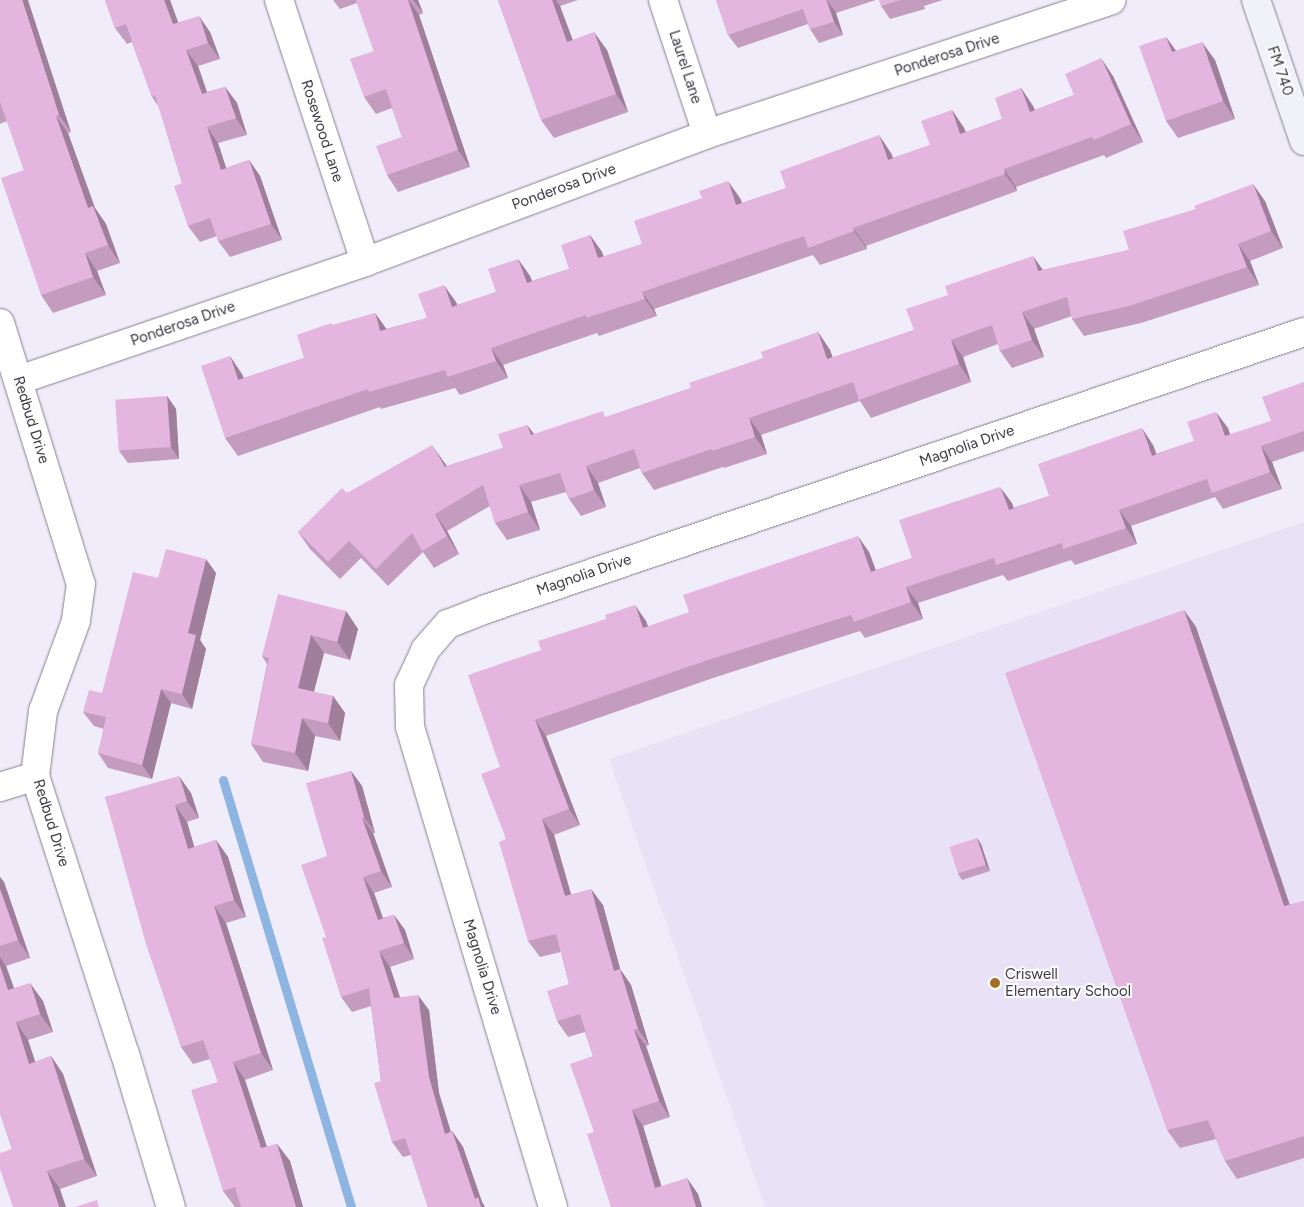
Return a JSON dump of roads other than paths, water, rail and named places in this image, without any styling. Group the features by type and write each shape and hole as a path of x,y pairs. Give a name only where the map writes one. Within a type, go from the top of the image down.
{"main road":[{"name":"FM 740","path":"1256,0 1304,141"}],"street":[{"name":"Rosewood Lane","path":"279,0 365,262"},
{"name":"Laurel Lane","path":"663,0 707,134"},
{"name":"Ponderosa Drive","path":"19,380 365,262 707,134 1111,0"},
{"name":"Redbud Drive","path":"0,323 81,584 76,621 42,711 35,776 125,1054 171,1207"},
{"name":"Magnolia Drive","path":"553,1207 410,727 409,685 425,650 448,624 486,609 1304,332"},
{"path":"0,787 35,776"}],"waterway":[{"path":"223,780 351,1207"}],"place":[{"name":"Criswell Elementary School","path":"995,983"}]}
